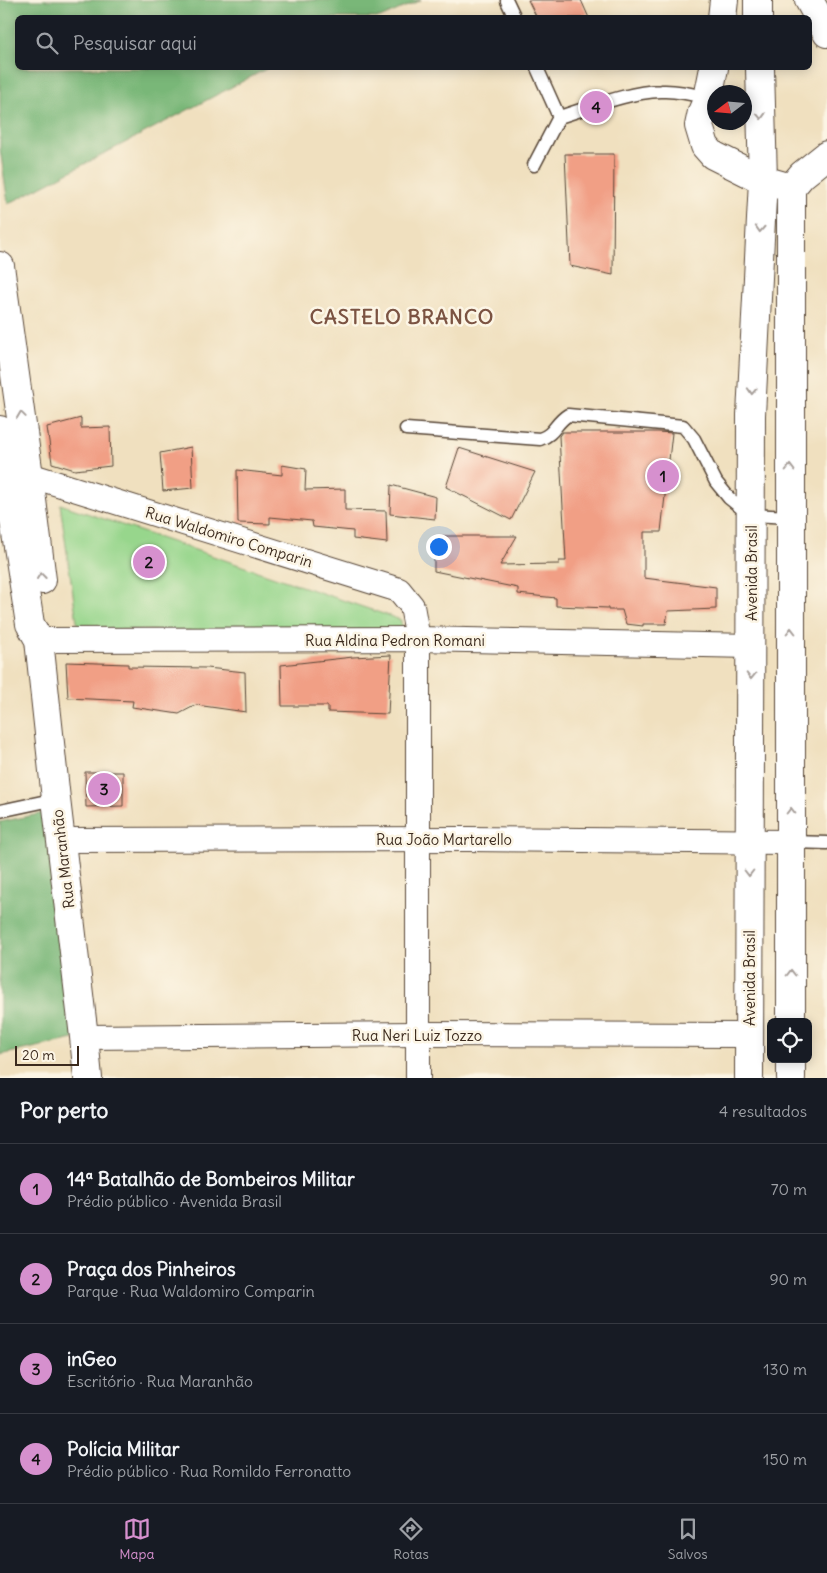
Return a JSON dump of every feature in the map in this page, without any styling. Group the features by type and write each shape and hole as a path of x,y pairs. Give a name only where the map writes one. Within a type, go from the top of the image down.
{"main road":[{"path":"722,15 724,0"},
{"path":"758,0 758,15"},
{"path":"808,0 827,33"},
{"path":"711,85 714,70"},
{"name":"Avenida Brasil","path":"749,1078 748,841 751,646 751,415 763,180 760,70"},
{"path":"707,100 699,126 705,146 713,155 763,180 791,188"},
{"path":"791,1018 791,188 802,175 827,155"},
{"name":"Rua Maranhão","path":"0,266 30,624 39,640 88,1078"},
{"name":"Rua Maranhão","path":"0,430 18,472"},
{"path":"791,1063 791,1078"}],"street":[{"name":"Rua Waldomiro Comparin","path":"18,472 399,590 412,606 418,639 418,1078"},
{"name":"Rua Aldina Pedron Romani","path":"39,640 418,639 751,646"},
{"name":"Rua João Martarello","path":"61,840 418,839 792,842"},
{"name":"Rua Neri Luiz Tozzo","path":"84,1037 418,1034 749,1035"}],"lane":[{"path":"507,0 513,15"},
{"path":"538,70 559,117"},
{"path":"534,165 559,117 629,96 661,90 679,91 707,98"},
{"path":"406,429 540,439 548,436 563,418 568,415 683,426 694,439 716,482 729,498 750,515 790,517"},
{"path":"0,811 56,799"},
{"name":"Rua João Martarello","path":"792,842 827,843"}],"green space":[{"path":"0,0 421,0 387,15 15,15 15,70 264,70 8,204 0,149"},
{"path":"60,504 401,620 401,636 78,629"},
{"path":"49,812 74,1039 0,1055 0,822"}],"building":[{"path":"528,0 581,0 588,15 536,15"},
{"path":"565,154 614,154 613,275 570,266"},
{"path":"81,418 81,428 110,427 111,466 75,470 52,463 47,427"},
{"path":"562,432 672,433 661,532 644,532 644,578 716,587 716,609 668,611 666,624 643,624 643,626 626,624 622,610 556,606 556,598 518,594 518,588 434,571 434,536 517,536 500,565 559,564 559,561 566,561 559,436"},
{"path":"191,447 193,488 163,491 160,453"},
{"path":"459,448 535,472 511,520 446,487"},
{"path":"282,465 306,469 305,490 345,489 345,510 386,511 387,543 353,539 353,531 313,527 312,521 270,517 270,524 238,523 237,470 282,475"},
{"path":"391,485 436,497 435,519 390,514"},
{"path":"391,655 388,714 328,712 328,706 282,706 281,665"},
{"path":"66,662 128,664 128,667 207,668 245,672 246,712 196,705 179,714 132,707 133,701 68,698"},
{"path":"85,772 123,772 123,806 86,807"}],"place":[{"name":"Polícia Militar","path":"596,107"},
{"name":"14ª Batalhão de Bombeiros Militar","path":"663,476"},
{"name":"Praça dos Pinheiros","path":"149,562"},
{"name":"inGeo","path":"104,789"}],"district":[{"name":"CASTELO BRANCO","path":"402,316"}]}
